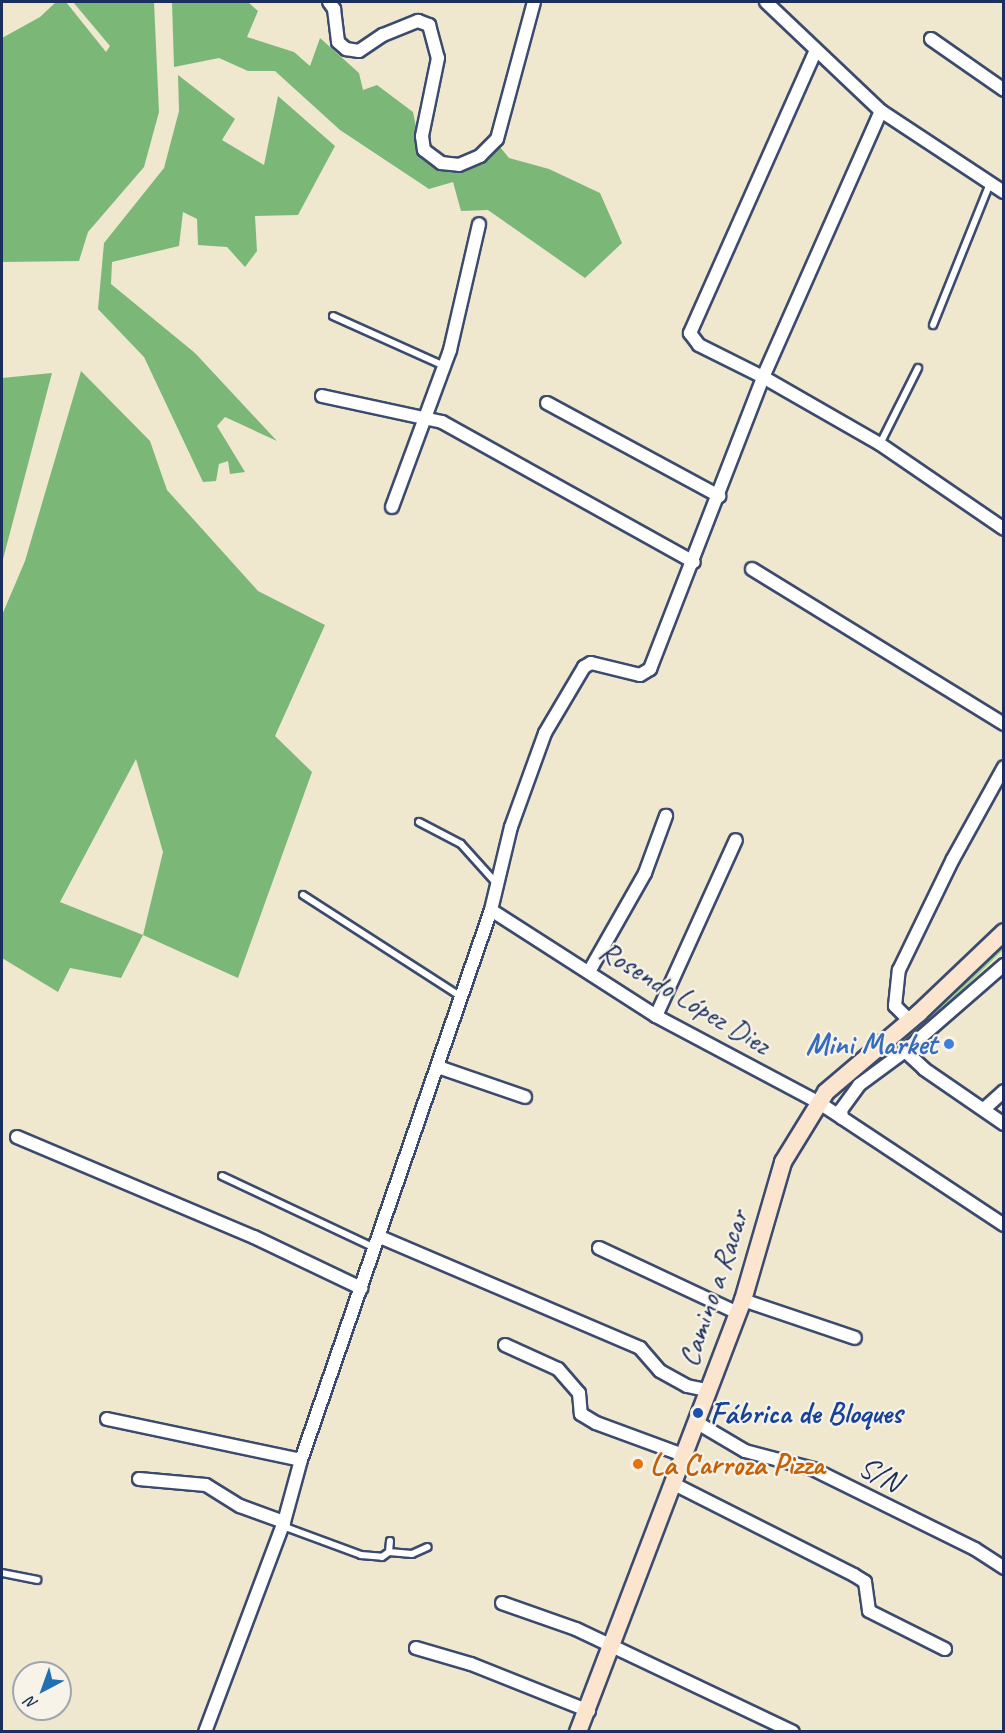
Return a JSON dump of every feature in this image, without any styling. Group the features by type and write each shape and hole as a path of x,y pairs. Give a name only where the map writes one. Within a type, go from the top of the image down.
{"street":[{"path":"329,2 334,9 338,42 346,49 359,51 382,35 418,21 429,25 438,58 422,136 424,150 441,164 459,165 480,156 497,139 534,2"},
{"path":"766,2 815,52 881,111 1004,192"},
{"path":"931,39 1004,90"},
{"path":"815,52 690,333 699,345 764,377 879,444 1004,529"},
{"path":"205,1731 284,1522 301,1460 378,1243 491,910 511,827 545,733 576,679 591,663 640,675 650,669 694,562 764,377 881,111"},
{"path":"392,507 445,366 479,224"},
{"path":"322,396 442,422 694,562"},
{"path":"547,403 719,496"},
{"path":"752,569 1004,724"},
{"path":"909,1020 895,1006 895,983 899,970 953,859 1004,767"},
{"path":"590,970 645,873 666,816"},
{"path":"656,1016 736,840"},
{"name":"Rosendo López Diez","path":"491,910 590,970 656,1016 822,1097 842,1118 1004,1225"},
{"name":"Camino a Racar","path":"579,1731 589,1712 674,1484 706,1390 740,1306 783,1162 822,1097 1004,932"},
{"path":"842,1118 841,1110 859,1085 908,1049 1004,965"},
{"path":"908,1049 924,1069 1004,1124"},
{"path":"438,1067 525,1097"},
{"path":"984,1109 1004,1091"},
{"path":"17,1137 254,1237 361,1288"},
{"path":"378,1243 640,1348 660,1371 687,1386 706,1390"},
{"path":"599,1248 740,1306 855,1338"},
{"path":"505,1345 558,1369 579,1393 581,1414 596,1423 683,1455"},
{"path":"107,1419 301,1460"},
{"name":"S/N","path":"696,1422 745,1451 813,1468 975,1549 1004,1568"},
{"path":"139,1479 206,1485 240,1506 284,1522"},
{"path":"674,1484 854,1575 865,1582 869,1611 945,1649"},
{"path":"502,1603 576,1629 793,1731"},
{"path":"416,1648 471,1664 589,1712"}],"lane":[{"path":"933,325 990,183"},
{"path":"333,316 445,366"},
{"path":"879,444 918,368"},
{"path":"419,822 461,844 497,885"},
{"path":"303,895 461,998"},
{"path":"222,1176 378,1243"},
{"path":"284,1522 288,1528 361,1555 382,1557 389,1552 412,1554 428,1547"},
{"path":"389,1552 390,1541"},
{"path":"2,1573 37,1580"}],"green space":[{"path":"56,2 66,2 106,52 110,46 73,2 154,2 159,112 144,167 88,232 79,261 3,262 2,38 40,17"},
{"path":"172,2 248,2 258,11 247,37 294,52 310,66 320,38 359,73 363,90 377,85 413,112 418,137 441,167 462,171 483,164 500,147 509,158 549,169 600,193 622,243 585,278 488,210 461,211 453,182 429,189 340,130 275,71 248,71 219,58 174,67"},
{"path":"178,75 235,119 222,140 264,165 278,96 335,146 298,215 255,216 257,251 245,267 227,247 198,245 197,219 183,212 179,246 112,262 111,284 195,353 277,441 225,417 217,426 245,472 230,474 228,461 219,464 216,481 203,482 144,357 98,309 104,243 164,168 179,111"},
{"path":"81,371 150,441 167,490 258,591 325,625 275,736 312,772 238,978 143,935 121,978 70,968 58,992 2,958 2,615 25,561","holes":["136,759 163,852 143,935 60,902"]},
{"path":"52,373 2,563 2,378"},
{"path":"1003,942 1003,950 902,1049 904,1039 952,997"}],"place":[{"name":"Mini Market","path":"949,1044"},
{"name":"Fábrica de Bloques","path":"698,1413"},
{"name":"La Carroza Pizza","path":"638,1464"}]}
